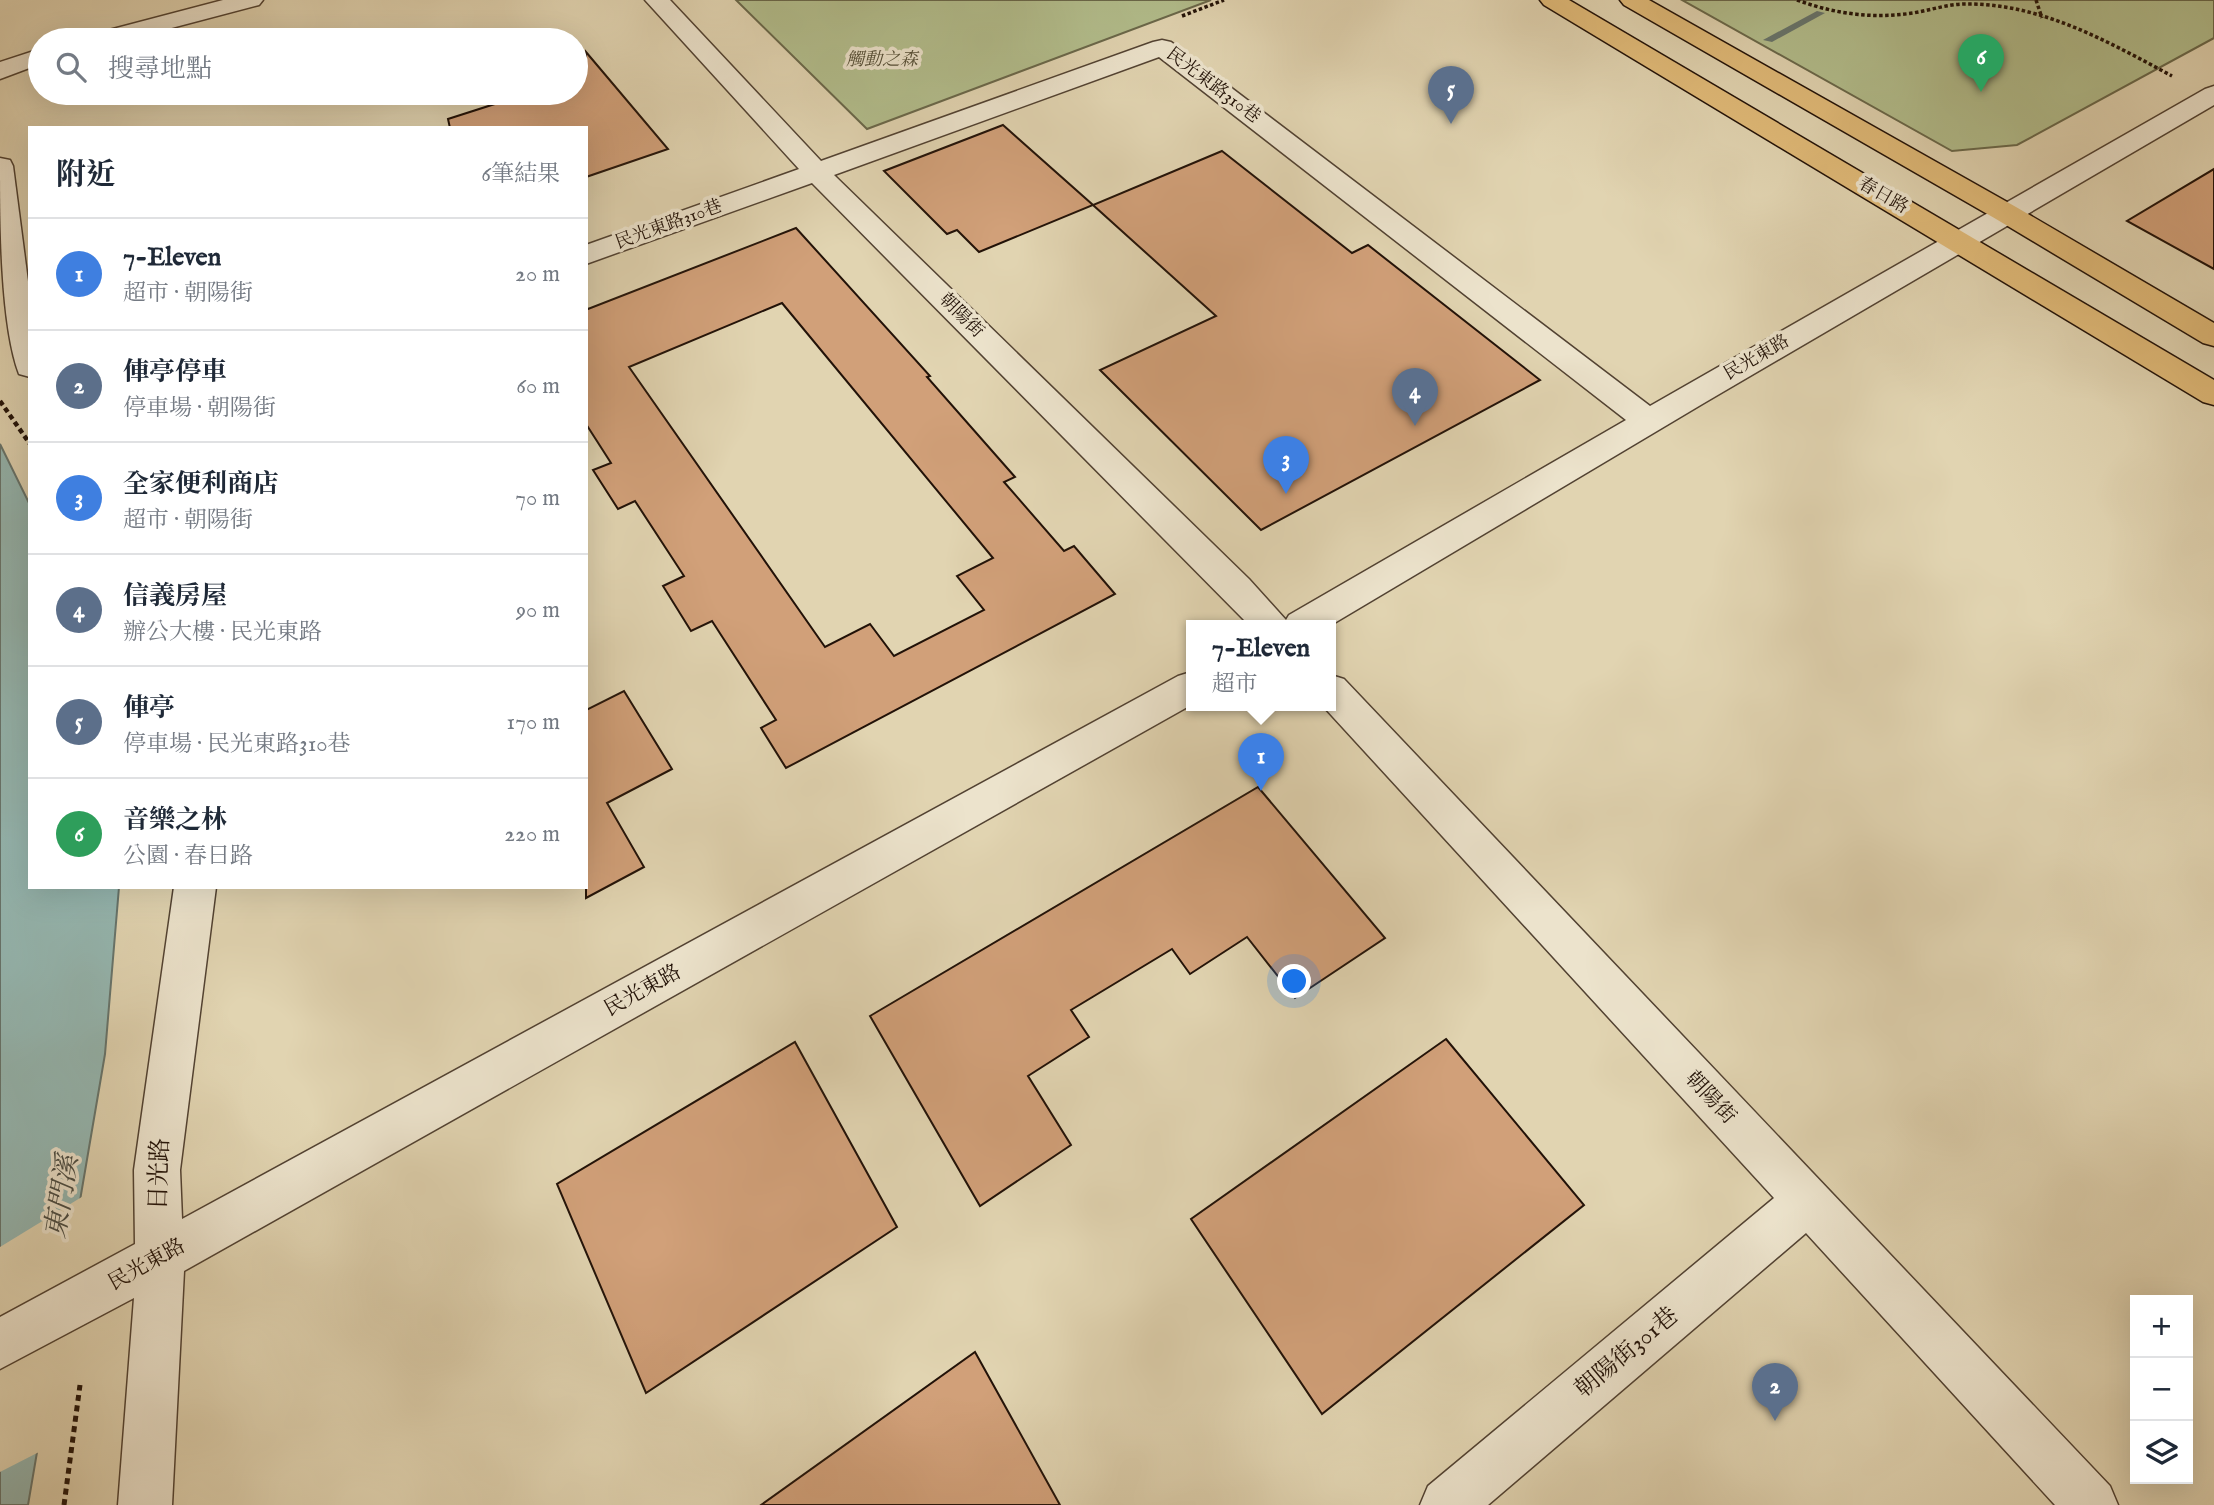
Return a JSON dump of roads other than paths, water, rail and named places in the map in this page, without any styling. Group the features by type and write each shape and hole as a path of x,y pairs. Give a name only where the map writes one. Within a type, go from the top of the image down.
{"main road":[{"name":"春日路","path":"1552,0 2214,394"},
{"path":"1632,0 2006,213 2214,336"}],"street":[{"path":"146,28 251,0"},
{"name":"朝陽街","path":"657,0 816,170 1266,620"},
{"name":"民光東路310巷","path":"588,255 816,170 1162,47 1649,421"},
{"path":"0,71 28,60"},
{"name":"民光東路","path":"1311,620 2214,94"},
{"path":"0,166 20,341 28,362"},
{"name":"民光東路","path":"0,1344 1186,690"},
{"name":"朝陽街","path":"1336,695 2091,1505"},
{"name":"日光路","path":"145,1505 157,1341 157,1170 195,889"},
{"name":"朝陽街301巷","path":"1447,1505 1807,1201"}],"water":[{"name":"東門溪","path":"0,444 28,501 28,889 119,889 105,1054 28,1505 0,1505"}],"waterway":[{"path":"1768,40 1820,13"}],"place":[{"name":"音樂之林","path":"1981,92"},
{"name":"俥亭","path":"1451,124"},
{"name":"信義房屋","path":"1415,426"},
{"name":"全家便利商店","path":"1286,494"},
{"name":"7-Eleven","path":"1261,791"},
{"name":"俥亭停車","path":"1775,1421"}],"park label":[{"name":"觸動之森","path":"882,60"}]}
